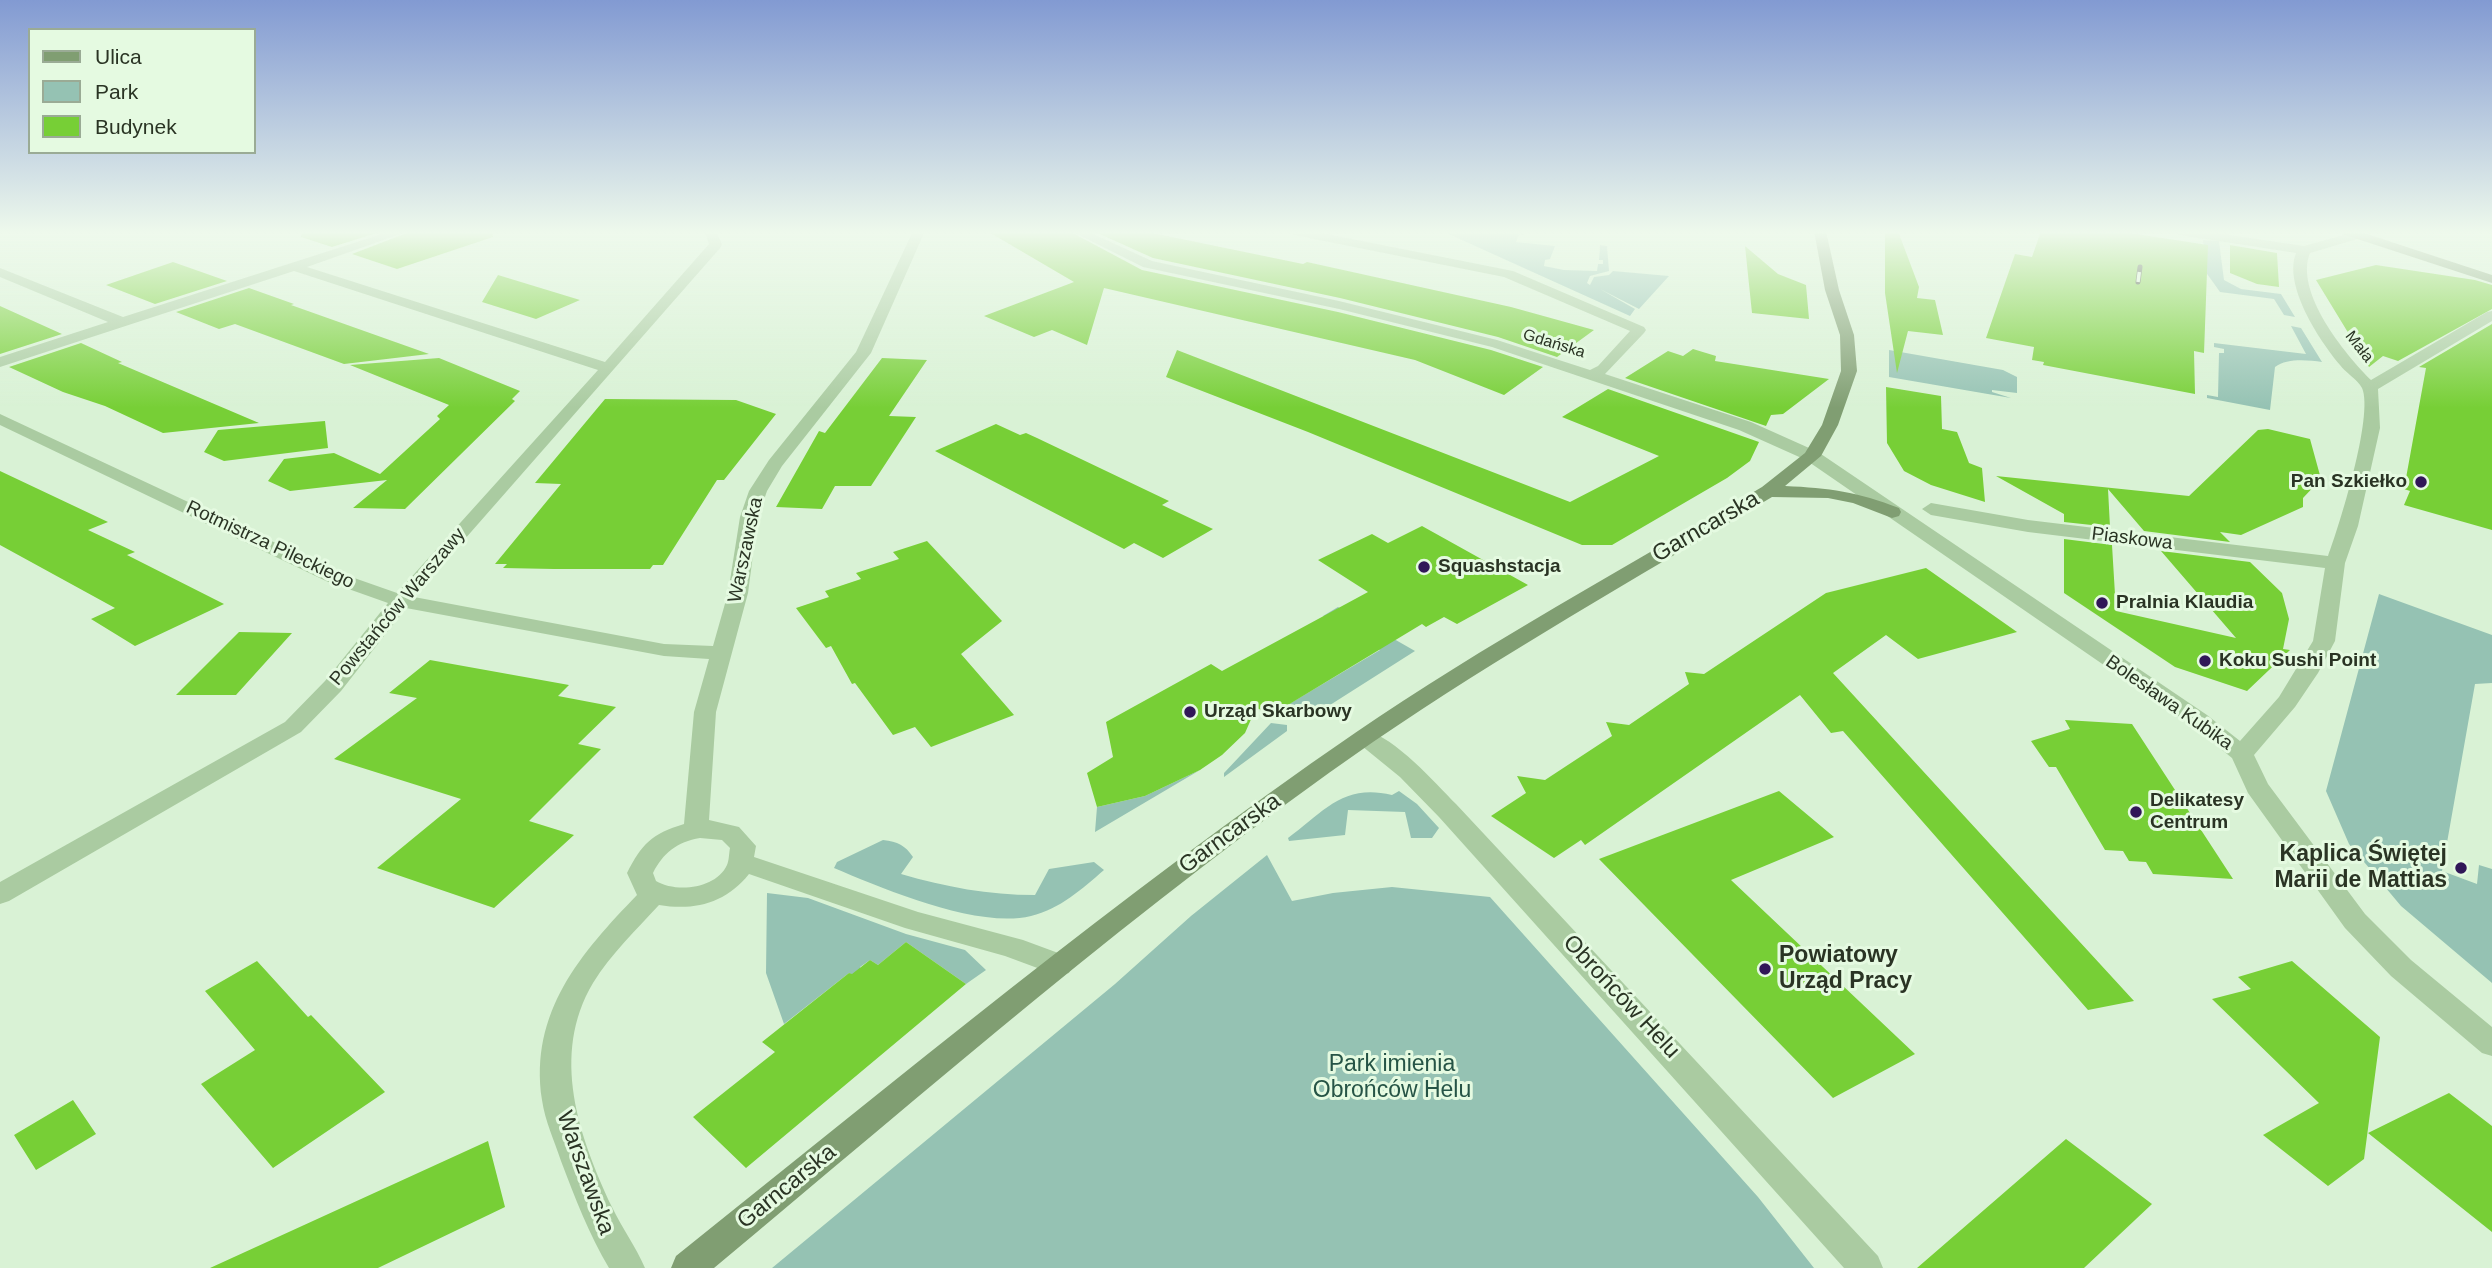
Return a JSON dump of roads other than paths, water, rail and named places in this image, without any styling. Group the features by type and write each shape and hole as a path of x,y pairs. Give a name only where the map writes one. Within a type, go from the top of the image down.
{"street":[{"path":"43,290 121,323"},
{"path":"0,362 223,290"},
{"path":"367,290 608,368"},
{"name":"Powstańców Warszawy","path":"0,894 293,727 332,686 429,566 675,290"},
{"name":"Warszawska","path":"696,830 705,712 738,593 749,517 758,491 775,464 863,353 892,290"},
{"name":"Gdańska","path":"1266,290 1436,328 1594,374 1755,429 1812,456"},
{"path":"1546,290 1639,330 1603,369 1594,374"},
{"path":"1812,456 1830,425 1849,371 1847,335 1832,290"},
{"name":"Mała","path":"2303,290 2303,296 2343,359 2370,387"},
{"path":"2242,754 2287,702 2324,641 2335,563 2349,526 2372,428 2370,387 2492,315"},
{"name":"Rotmistrza Pileckiego","path":"0,419 93,461 333,578 401,601 664,650 720,653"},
{"name":"Garncarska","path":"688,1268 1059,965 1233,831 1365,737 1474,666 1768,491 1812,456"},
{"name":"Bolesława Kubika","path":"1812,456 2199,720 2242,754 2257,787 2355,921 2401,968 2492,1044"},
{"path":"1768,491 1828,493 1857,498 1892,512"},
{"name":"Piaskowa","path":"1930,509 2028,526 2335,563"},
{"name":"Obrońców Helu","path":"1365,737 1415,779 1572,943 1866,1268"},
{"path":"696,830 730,833 743,846 742,863 727,881 704,894 677,900 653,894 641,881 644,863 659,845 682,833 696,830"},
{"path":"742,863 782,872 915,922 1022,948 1059,965"},
{"name":"Warszawska","path":"628,1268 612,1246 595,1210 560,1112 557,1047 569,1002 594,959 653,894"}],"place":[{"name":"Pan Szkiełko","path":"2421,482"},
{"name":"Squashstacja","path":"1424,567"},
{"name":"Pralnia Klaudia","path":"2102,603"},
{"name":"Koku Sushi Point","path":"2205,661"},
{"name":"Urząd Skarbowy","path":"1190,712"},
{"name":"Delikatesy Centrum","path":"2136,812"},
{"name":"Kaplica Świętej Marii de Mattias","path":"2461,868"},
{"name":"Powiatowy Urząd Pracy","path":"1765,969"}],"park label":[{"name":"Park imienia Obrońców Helu","path":"1392,1078"}]}
